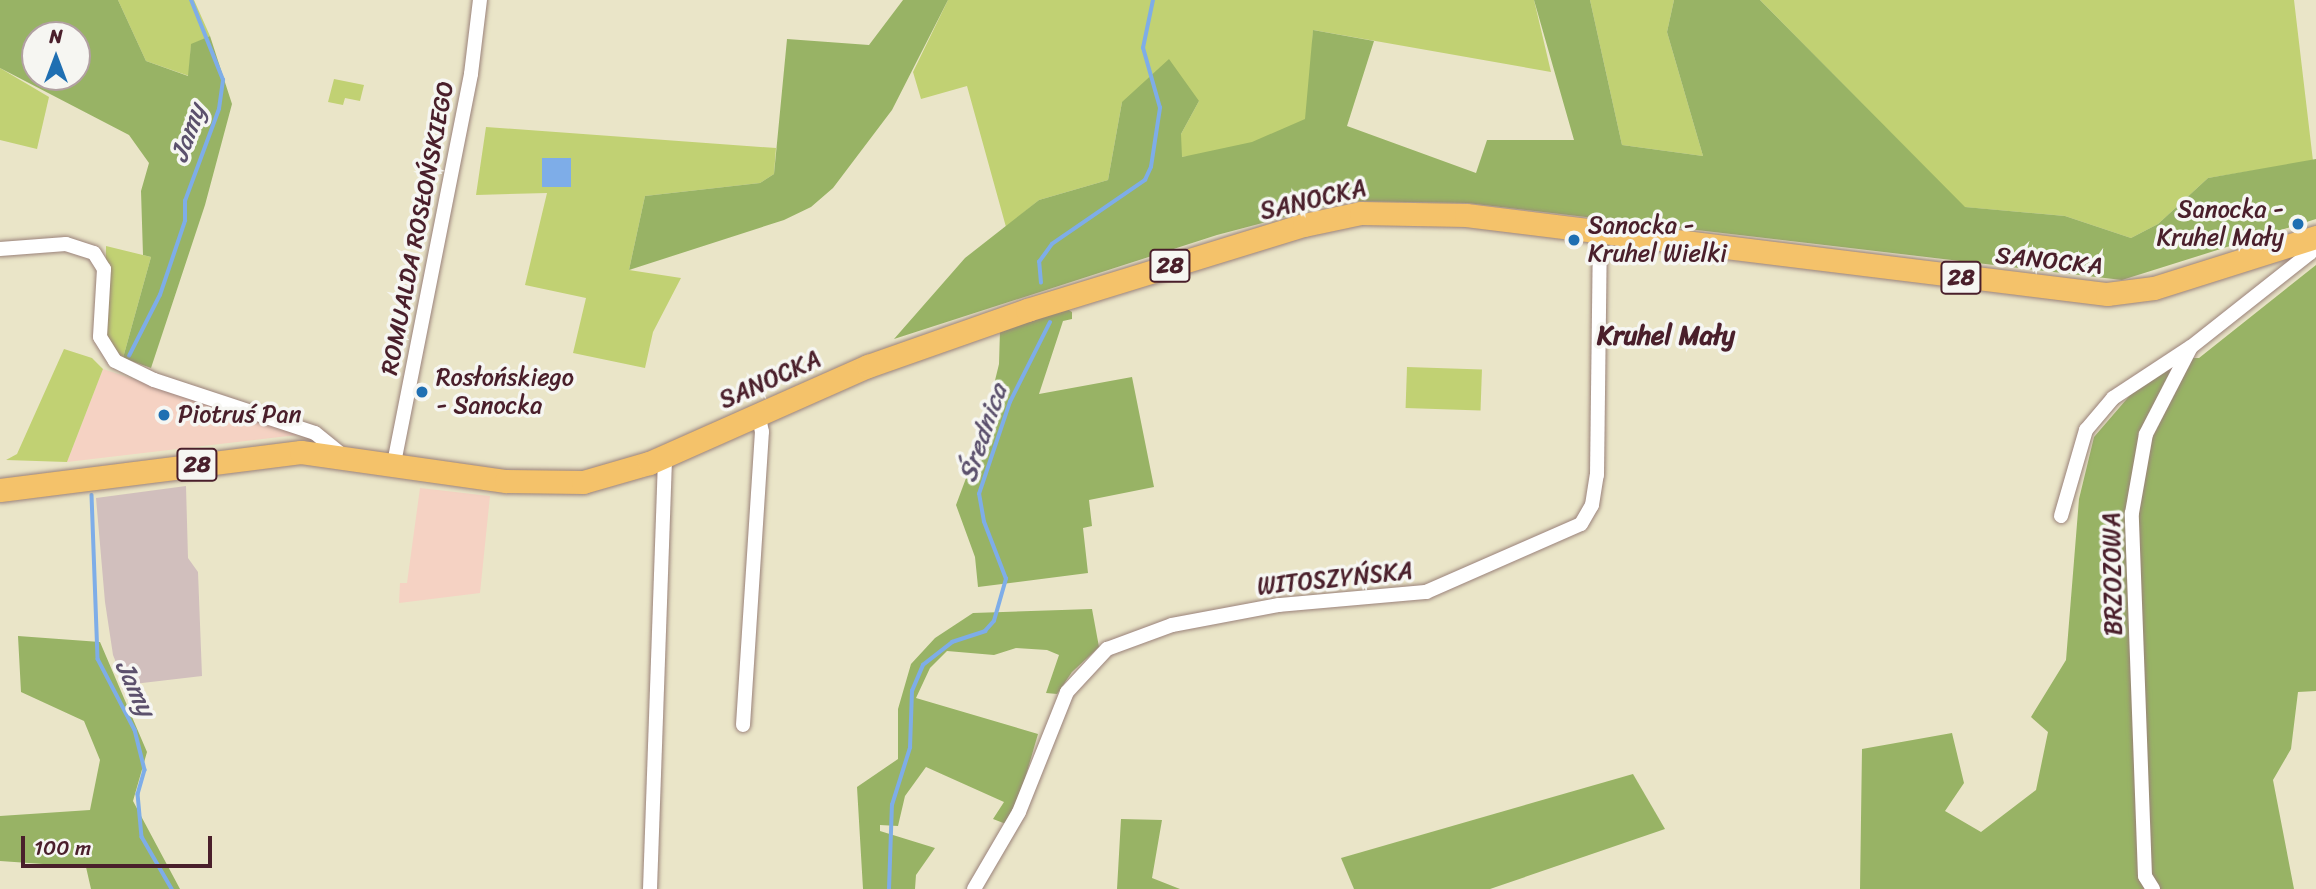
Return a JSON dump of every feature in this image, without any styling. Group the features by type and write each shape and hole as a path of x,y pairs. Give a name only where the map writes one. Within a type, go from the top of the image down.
{"main road":[{"name":"SANOCKA","path":"394,463 547,483 583,482 666,455 868,366 1027,310 1331,218 1422,212 1600,230 2107,294 2154,288 2316,237"},
{"name":"28","path":"0,489 301,452 394,463"}],"street":[{"name":"ROMUALDA ROSŁOŃSKIEGO","path":"394,463 471,74 480,0"},
{"name":"WITOSZYŃSKA","path":"974,889 1019,812 1067,692 1107,649 1172,625 1279,605 1426,592 1581,524 1592,505 1597,475 1600,230"},
{"path":"0,249 66,244 94,253 104,269 99,320 105,350 115,361 154,380 315,433 342,455"},
{"name":"BRZOZOWA","path":"2153,889 2145,876 2132,513 2146,434 2190,347 2310,253 2316,244"},
{"path":"2060,516 2086,430 2113,398 2190,347"},
{"path":"743,725 762,432 758,413"},
{"path":"650,889 666,455"}],"shaded area":[{"path":"103,369 296,432 297,435 67,462"},
{"path":"186,486 188,558 198,572 202,676 125,685 113,655 105,602 96,498"},
{"path":"420,488 490,496 480,593 399,603 400,583 407,583"}],"green space":[{"path":"0,0 118,0 146,61 188,76 191,44 210,36 232,104 205,205 151,368 123,358 151,257 143,255 141,191 149,163 129,135 44,91 91,91 91,21 21,21 21,79 0,68"},
{"path":"118,0 194,0 210,36 191,45 189,76 146,61"},
{"path":"903,0 948,0 892,110 833,188 811,207 784,220 629,270 645,196 760,183 774,174 787,39 869,45"},
{"path":"948,0 1534,0 1551,72 1313,30 1307,145 1181,157 1181,134 1199,101 1122,102 1108,180 1039,200 1006,227 967,86 921,99 913,72"},
{"path":"1534,0 1590,0 1622,145 1703,156 1667,32 1674,0 1760,0 1965,207 2065,216 2131,238 2158,224 2208,178 2316,159 2316,219 2122,280 1467,203 1345,201 1217,235 894,339 965,258 1039,200 1108,180 1122,102 1169,59 1199,101 1181,134 1182,157 1252,142 1305,119 1313,30 1374,41 1347,126 1476,173 1487,140 1574,140"},
{"path":"1590,0 1674,0 1667,32 1703,156 1622,145"},
{"path":"1760,0 2294,0 2313,161 2208,178 2158,224 2131,238 2065,216 1964,207"},
{"path":"0,68 21,80 21,91 39,91 49,97 37,149 0,140"},
{"path":"334,79 364,85 360,101 345,98 343,105 328,102"},
{"path":"486,127 776,148 774,174 760,183 645,196 629,270 681,278 653,332 645,368 573,353 586,298 525,285 547,193 476,195"},
{"path":"106,246 151,257 123,358 149,370 129,366 105,340"},
{"path":"2316,265 2316,691 2298,692 2291,749 2273,780 2294,889 1860,889 1862,749 1952,733 1964,783 1945,811 1981,832 2036,790 2048,732 2031,717 2066,660 2079,499 2094,437 2138,386 2180,358 2199,358"},
{"path":"1064,307 1072,312 1072,319 1063,321 1039,394 1132,377 1154,487 1089,500 1092,526 1083,528 1088,573 978,587 975,557 956,505 981,438 999,364 1000,330"},
{"path":"64,349 92,358 103,369 67,462 6,460 17,454"},
{"path":"1407,367 1482,370 1481,411 1406,408"},
{"path":"1092,609 1099,647 1072,672 1057,694 1046,693 1059,655 1047,650 1016,648 994,655 947,651 930,668 916,698 1038,734 1017,806 1006,824 993,819 1004,802 926,767 905,796 898,826 880,825 880,831 935,848 916,875 915,889 863,889 857,787 898,759 898,709 911,664 935,638 973,613"},
{"path":"18,636 100,642 147,752 133,801 180,889 91,889 86,867 0,861 0,816 90,810 100,760 84,721 21,692"},
{"path":"1633,774 1665,829 1490,889 1354,889 1341,858"},
{"path":"1121,819 1162,820 1152,878 1180,889 1117,889"}],"water":[{"path":"542,158 571,158 571,187 542,187"}],"waterway":[{"name":"Jamy","path":"129,356 160,295 185,221 185,201 219,109 223,80 191,0"},
{"name":"Średnica","path":"1041,283 1039,262 1052,244 1145,180 1151,167 1160,108 1143,48 1153,0"},
{"name":"Średnica","path":"889,889 892,805 910,748 912,691 923,665 952,642 985,631 994,621 1006,579 984,522 979,494 1010,402 1050,322"},
{"name":"Jamy","path":"92,495 98,659 135,730 145,770 138,794 142,837 172,889"}],"place":[{"name":"Sanocka - Kruhel Mały","path":"2298,224"},
{"name":"Sanocka - Kruhel Wielki","path":"1574,240"},
{"name":"Rosłońskiego - Sanocka","path":"422,392"},
{"name":"Piotruś Pan","path":"164,415"}],"district":[{"name":"Kruhel Mały","path":"1666,336"}]}
